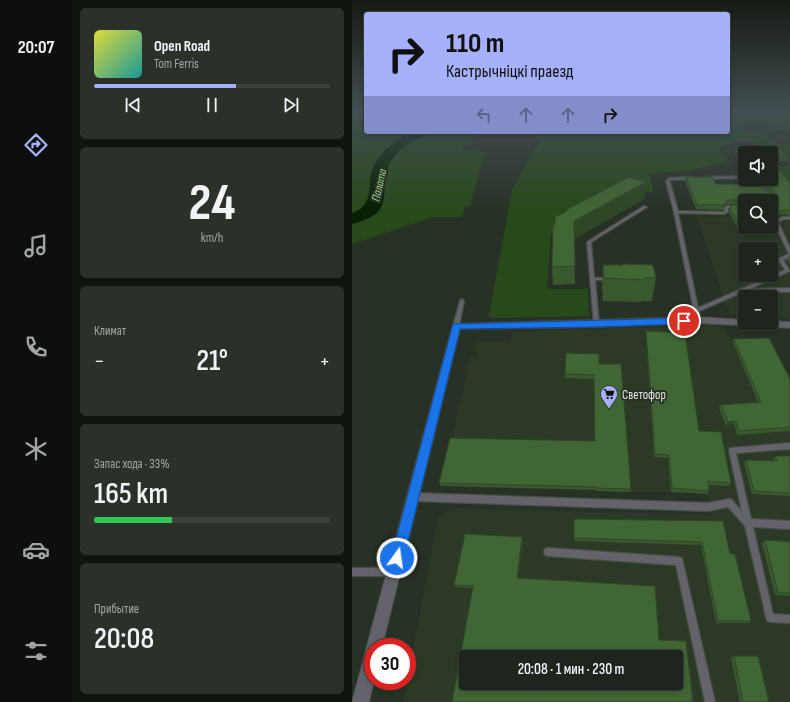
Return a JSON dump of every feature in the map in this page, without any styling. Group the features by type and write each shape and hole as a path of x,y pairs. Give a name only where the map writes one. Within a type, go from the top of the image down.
{"street":[{"path":"376,638 456,326 596,324 698,320 738,323"},
{"path":"778,324 790,325"},
{"path":"360,702 364,687"}],"lane":[{"path":"701,178 738,177"},
{"path":"694,178 675,178 669,179 668,182 676,212 698,320"},
{"path":"760,186 767,194"},
{"path":"676,212 724,213 727,211 726,209 728,207 738,206"},
{"path":"596,324 589,242 645,207"},
{"path":"745,290 788,271 780,258 790,254 776,222 783,218 790,218"},
{"path":"593,279 616,279"},
{"path":"778,290 790,290"},
{"path":"697,310 738,293"},
{"path":"456,326 462,301"},
{"path":"790,446 732,450 770,618 790,619"},
{"path":"413,497 708,507 729,503 748,523 790,525"},
{"path":"548,552 679,561 710,702"},
{"path":"352,572 394,572"}],"shaded area":[{"path":"790,214 790,317 778,317 778,290 738,290 738,315 729,314 697,217 738,216 738,234 778,234 778,215"},
{"path":"722,325 733,342 753,391 790,403 790,702 403,702 405,690 416,690 415,638 438,519 450,508 708,515 707,494 441,486 470,358 476,358 477,351 474,351 476,342 511,341 512,332"}],"green space":[{"path":"352,145 465,145 460,149 485,152 470,206 465,206 462,217 433,217 352,244"},
{"path":"538,145 726,145 719,149 728,162 691,170 649,174 654,192 627,192 551,233 547,289 588,289 589,316 492,318 489,316 512,190 525,165"},
{"path":"755,145 790,146 790,166 778,153 778,146"},
{"path":"790,166 790,190 778,175 778,167"}],"building":[{"path":"778,147 787,157 778,157"},
{"path":"778,168 790,183 790,211 778,211 778,194 775,194 769,186 778,186"},
{"path":"629,177 646,182 574,221 575,266 552,267 553,225 555,225 555,217"},
{"path":"686,177 712,177 716,184 761,186 766,194 738,194 738,200 727,200 724,205 697,205"},
{"path":"738,204 738,221 730,209 731,205"},
{"path":"603,265 653,265 656,278 644,278 644,280 604,278"},
{"path":"646,331 685,333 699,431 721,432 731,483 708,481 709,491 672,488 669,455 655,454"},
{"path":"769,338 790,379 790,427 739,431 736,421 728,422 721,405 761,402 734,339"},
{"path":"566,353 599,354 599,364 621,364 631,489 439,483 450,438 595,441 594,375 565,374"},
{"path":"775,456 790,456 790,493 754,491 746,460 777,461"},
{"path":"574,519 723,521 730,554 735,554 751,621 718,621 702,542 574,538"},
{"path":"465,534 522,537 517,578 655,586 659,640 686,641 693,702 452,702 459,663 459,690 683,690 683,650 461,650 473,586 454,585"},
{"path":"765,540 790,542 790,593 778,593"},
{"path":"734,656 758,656 769,702 743,702"}],"waterway":[{"name":"Палата","path":"352,219 372,209 376,202 381,166 386,157 399,145"}],"place":[{"name":"Светофор","path":"609,409"}],"route":[{"path":"397,558 456,326 684,321"}]}
